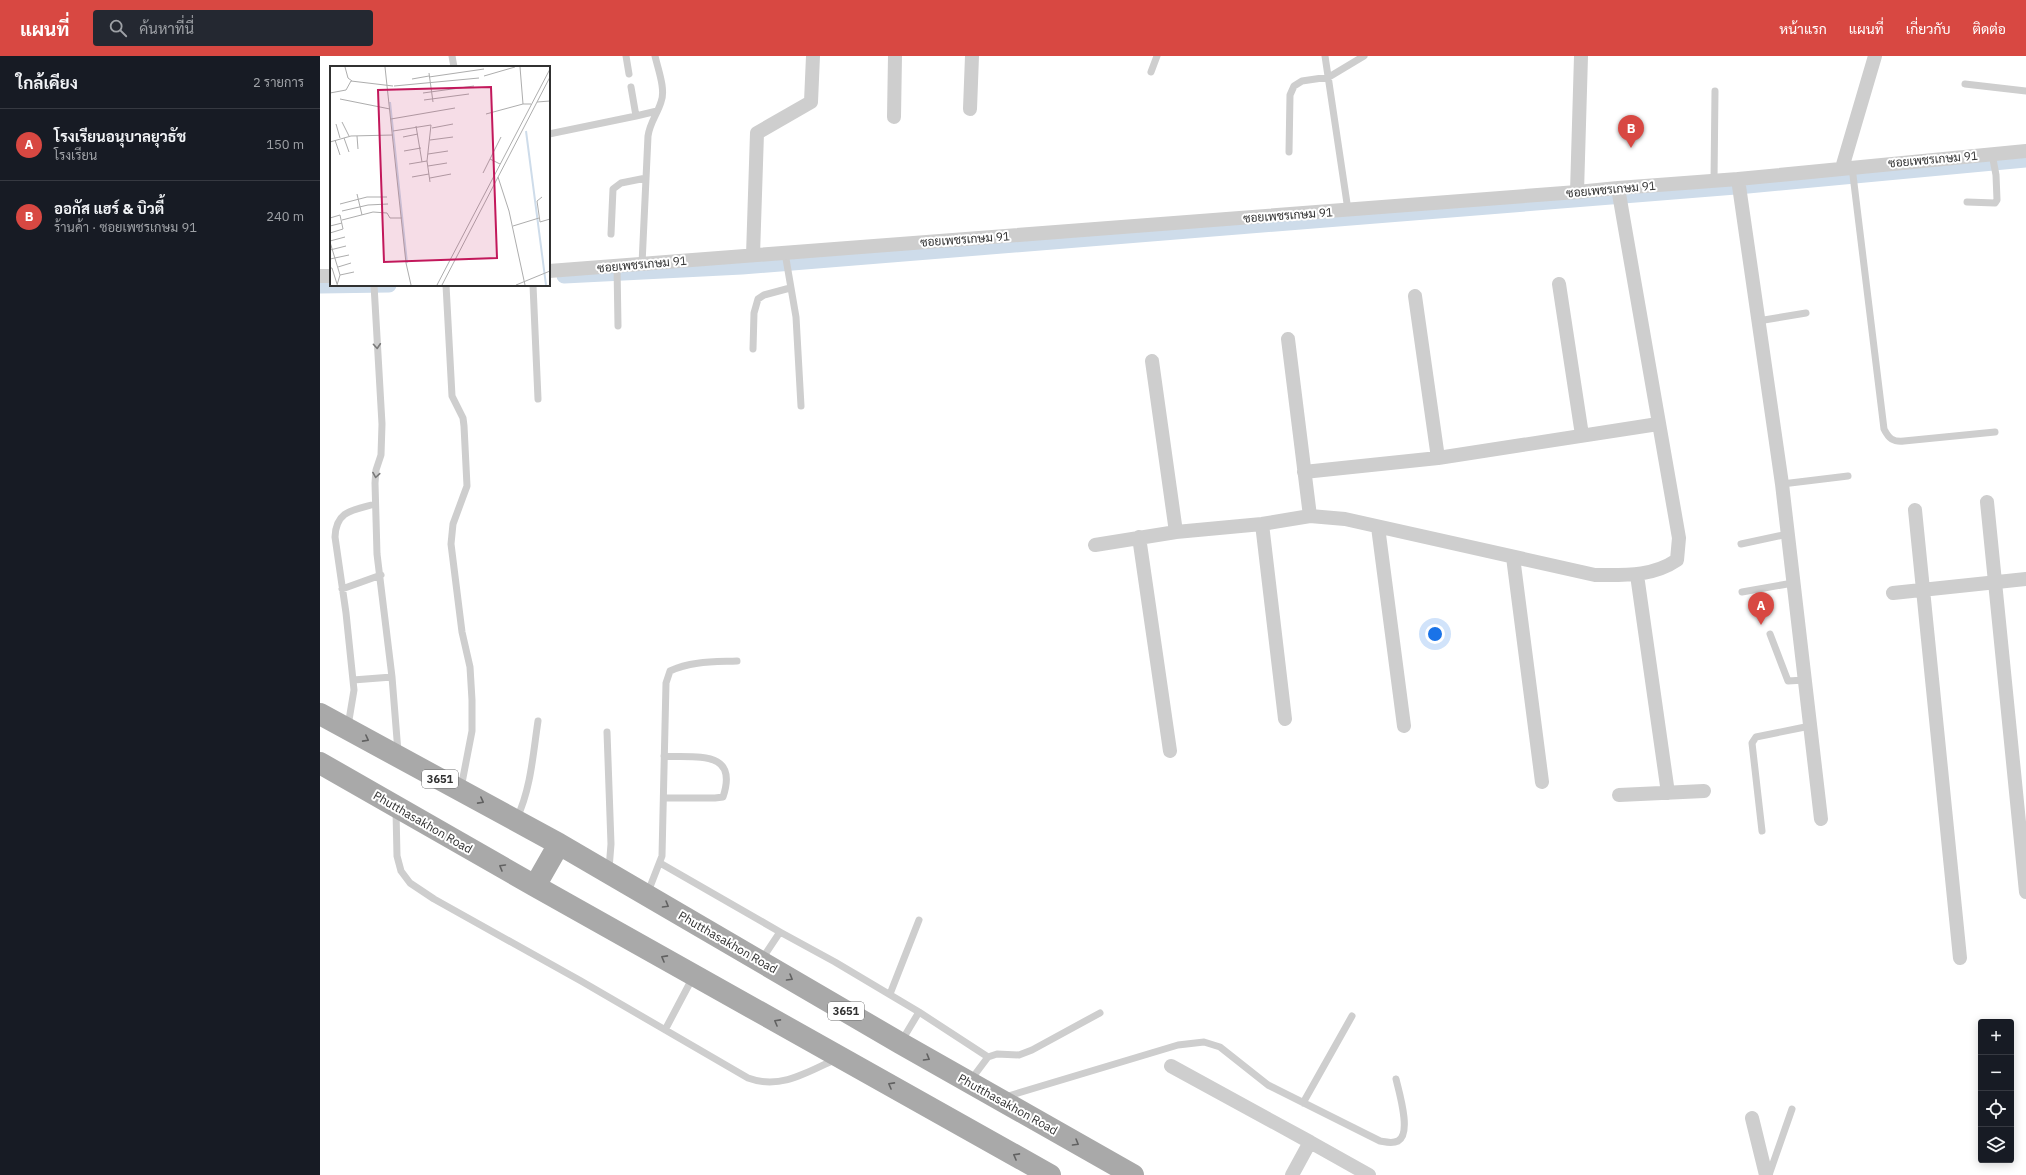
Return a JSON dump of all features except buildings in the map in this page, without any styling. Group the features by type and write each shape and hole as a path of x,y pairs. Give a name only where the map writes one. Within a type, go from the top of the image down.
{"main road":[{"name":"Phutthasakhon Road","path":"320,714 559,844 900,1043 1133,1175"},
{"name":"Phutthasakhon Road","path":"320,763 535,886 1050,1175"},
{"path":"535,886 559,844"}],"street":[{"path":"753,255 757,133 811,102 813,56"},
{"path":"894,117 895,56"},
{"path":"970,109 972,56"},
{"path":"1577,192 1581,56"},
{"path":"1847,167 1875,56"},
{"name":"ซอยเพชรเกษม 91","path":"550,272 618,273 642,264 753,255 786,260 1348,210 1738,179 1847,167 1993,157 2026,151"},
{"path":"1738,179 1782,484 1821,819"},
{"path":"1095,544 1176,532 1262,524 1310,516 1345,519 1595,575 1637,575 1666,568 1677,560 1679,538 1622,218 1618,188"},
{"path":"1559,284 1582,435"},
{"path":"1416,296 1438,458"},
{"path":"1288,339 1310,516"},
{"path":"1152,361 1176,532"},
{"path":"1304,472 1438,458 1658,424"},
{"path":"1986,502 2026,892"},
{"path":"1915,510 1960,958"},
{"path":"1262,524 1285,719"},
{"path":"1378,527 1404,726"},
{"path":"1139,537 1170,750"},
{"path":"1512,557 1542,782"},
{"path":"1637,575 1668,793"},
{"path":"1893,593 2026,579"},
{"path":"1619,795 1704,791"},
{"path":"1171,1066 1369,1175"},
{"path":"1752,1118 1767,1175"},
{"path":"1292,1175 1310,1142"}],"lane":[{"path":"452,56 454,66"},
{"path":"626,56 629,74"},
{"path":"642,264 650,123 662,101 662,92 655,56"},
{"path":"1151,72 1157,56"},
{"path":"1325,56 1348,210"},
{"path":"1289,152 1290,95 1294,86 1302,81 1329,77 1364,56"},
{"path":"1965,84 2026,91"},
{"path":"631,87 636,116"},
{"path":"1714,181 1715,91"},
{"path":"550,134 657,111"},
{"path":"1967,202 1995,203 1997,195 1993,157"},
{"path":"1847,167 1884,429 1889,438 1896,442 1994,432"},
{"path":"611,234 613,189 621,183 646,178"},
{"path":"786,260 796,316 801,406"},
{"path":"618,273 618,326"},
{"path":"753,349 754,313 758,299 790,284"},
{"path":"533,286 538,399"},
{"path":"374,288 382,435 381,455 376,470 375,504 378,554 399,757"},
{"path":"446,288 448,306 450,379 452,396 463,418 467,486 452,532 451,544 462,632 470,667 472,700 472,731 461,791"},
{"path":"1758,321 1806,313"},
{"path":"1782,484 1848,476"},
{"path":"347,729 352,705 353,680 335,528 338,520 345,513 375,504"},
{"path":"1741,544 1788,534"},
{"path":"342,589 381,575"},
{"path":"1742,592 1793,583"},
{"path":"1770,634 1788,681 1805,680"},
{"path":"647,894 662,856 666,683 670,671 680,666 697,663 737,661"},
{"path":"353,680 392,678"},
{"path":"516,820 524,804 528,789 538,721"},
{"path":"1762,831 1752,743 1756,737 1810,726"},
{"path":"607,732 611,844 608,872"},
{"path":"664,756 710,758 720,761 725,768 726,788 723,797 664,798"},
{"path":"396,806 397,856 400,871 410,883 434,899 748,1078 761,1083 787,1081 840,1057"},
{"path":"660,863 890,994 988,1057"},
{"path":"890,994 919,920"},
{"path":"761,961 780,932"},
{"path":"665,1030 694,975"},
{"path":"900,1043 919,1012"},
{"path":"969,1082 988,1057 998,1054 1019,1054 1032,1050 1100,1013"},
{"path":"1303,1103 1352,1016"},
{"path":"999,1099 1178,1045 1204,1042 1220,1047 1254,1076 1303,1103 1380,1141 1392,1143 1400,1140 1404,1136 1405,1126 1396,1079"},
{"path":"1767,1175 1792,1109"}],"waterway":[{"path":"564,276 742,267 1748,186 2026,160"},
{"path":"320,286 330,286"}],"place":[{"name":"ออกัส แฮร์ & บิวตี้","path":"1631,148"},
{"name":"โรงเรียนอนุบาลยุวธัช","path":"1761,625"}]}
